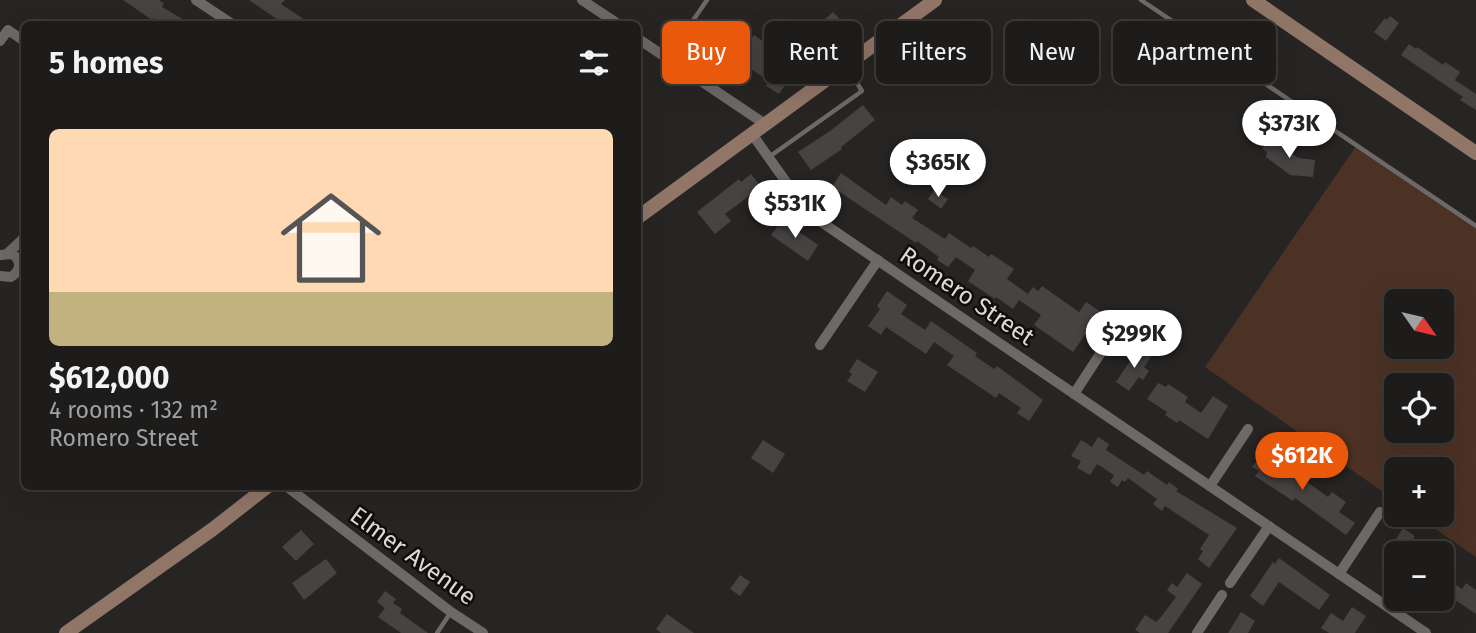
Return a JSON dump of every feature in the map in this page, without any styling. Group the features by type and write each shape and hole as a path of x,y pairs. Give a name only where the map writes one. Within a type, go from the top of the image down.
{"main road":[{"path":"862,53 935,0"},
{"path":"1253,0 1476,153"},
{"path":"641,215 820,84"},
{"path":"66,633 213,529 263,490"}],"street":[{"path":"196,0 228,21"},
{"path":"582,0 614,21"},
{"path":"0,41 8,30 21,39"},
{"path":"641,41 662,55"},
{"path":"706,84 765,124"},
{"name":"Romero Street","path":"752,134 807,213 1426,633"},
{"path":"0,276 8,278 20,272 4,254 21,240"},
{"path":"820,345 878,260"},
{"path":"1074,394 1119,325"},
{"path":"1210,486 1248,429"},
{"name":"Elmer Avenue","path":"291,490 483,633"},
{"path":"1339,573 1380,513"},
{"path":"1230,583 1269,526"},
{"path":"1197,633 1222,595"}],"lane":[{"path":"693,21 707,0"},
{"path":"1141,0 1476,226"},
{"path":"769,158 862,90 858,84"},
{"path":"437,633 452,612"}],"shaded area":[{"path":"1356,146 1476,226 1476,557 1432,527 1454,527 1454,457 1384,457 1384,493 1205,367"}],"building":[{"path":"123,0 159,0 164,4 162,7 186,21 152,20"},
{"path":"249,0 285,0 281,4 306,21 280,21"},
{"path":"833,12 842,21 823,21"},
{"path":"1390,16 1399,23 1386,41 1374,32 1385,18 1387,20"},
{"path":"754,35 764,42 764,78 750,70 750,41"},
{"path":"1409,44 1460,72 1455,80 1476,94 1476,110 1460,100 1463,97 1401,55"},
{"path":"767,84 786,84 779,94 766,86"},
{"path":"863,105 875,120 841,147 842,149 811,170 798,152"},
{"path":"1270,138 1298,158 1315,160 1313,177 1290,175 1266,157 1267,152 1262,149"},
{"path":"841,173 886,205 891,197 902,205 905,201 918,210 912,218 945,239 949,233 989,257 991,254 1014,269 1007,279 1028,294 1033,287 1038,291 1042,286 1079,312 1086,302 1101,312 1073,352 1034,325 1041,315 1019,300 1013,309 996,297 995,299 968,281 975,270 956,257 948,267 917,241 916,243 832,187"},
{"path":"751,174 773,201 760,210 749,196 725,214 731,221 715,234 697,212 739,179 741,182"},
{"path":"934,190 948,199 941,209 928,199"},
{"path":"782,220 818,245 808,261 771,235"},
{"path":"887,291 907,305 901,314 925,330 931,321 977,353 975,356 994,369 997,366 1043,400 1029,421 1017,413 1021,408 999,393 996,398 947,365 954,356 934,342 926,354 886,327 881,335 868,326 880,309 877,306"},
{"path":"1138,349 1151,357 1144,367 1149,371 1143,380 1139,377 1129,391 1116,382"},
{"path":"857,359 878,372 865,392 847,381"},
{"path":"1158,383 1166,387 1168,384 1188,397 1185,402 1201,413 1213,396 1228,406 1208,439 1179,420 1177,423 1165,415 1167,412 1147,399"},
{"path":"1098,437 1109,444 1106,450 1144,475 1147,471 1167,485 1169,482 1178,489 1176,491 1237,528 1209,568 1198,559 1203,551 1200,549 1209,535 1165,506 1162,511 1153,504 1157,499 1128,478 1125,482 1122,480 1118,487 1110,482 1114,475 1097,464 1090,475 1077,468 1081,461 1071,456 1081,440 1092,447"},
{"path":"763,440 785,454 773,473 751,458"},
{"path":"1264,451 1328,497 1332,492 1346,502 1339,512 1355,523 1346,535 1295,498 1293,501 1255,476 1259,471 1252,467"},
{"path":"374,519 393,533 383,545 365,531"},
{"path":"1403,528 1415,536 1412,541 1395,541"},
{"path":"301,530 314,544 296,561 282,547"},
{"path":"1279,558 1330,595 1319,610 1279,582 1263,606 1250,596 1273,562 1275,564"},
{"path":"326,559 337,573 304,600 292,583"},
{"path":"1187,573 1202,584 1168,633 1140,633 1135,630 1145,615 1156,622 1161,617 1176,597 1167,590 1172,583 1177,587"},
{"path":"740,575 750,582 740,596 730,589"},
{"path":"1454,583 1462,589 1466,583 1476,590 1476,614 1454,599"},
{"path":"385,591 396,599 393,603 402,609 400,613 428,633 401,633 378,617 385,608 377,602"},
{"path":"1352,607 1366,616 1355,633 1329,633 1321,628 1331,613 1343,621"},
{"path":"1241,612 1255,621 1248,633 1228,633"},
{"path":"667,614 694,633 661,633 656,629"}]}
